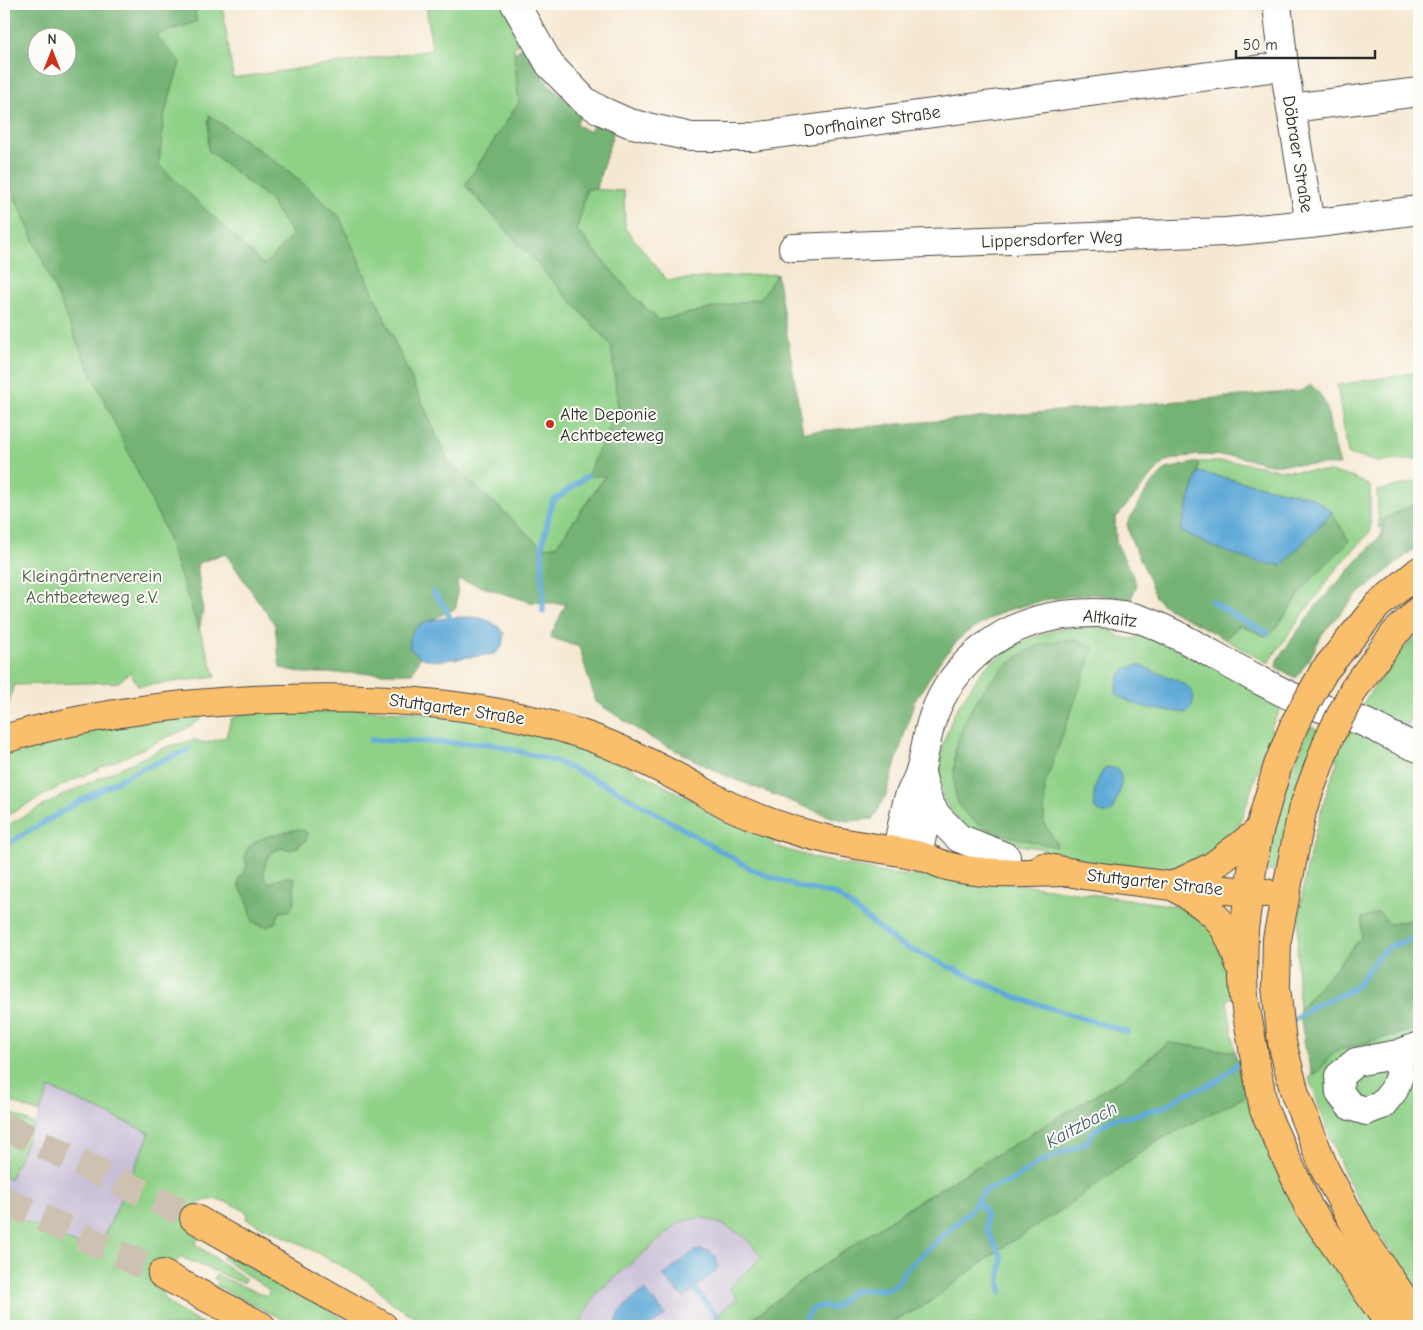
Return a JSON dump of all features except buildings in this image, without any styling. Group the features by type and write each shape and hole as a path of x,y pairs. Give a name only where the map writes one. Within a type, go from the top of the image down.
{"main road":[{"path":"1244,988 1244,929 1248,892 1259,831 1278,765 1295,723 1324,671 1376,606 1419,571"},
{"path":"1419,610 1395,633 1354,689 1329,738 1302,811 1277,939 1276,987 1282,1042 1295,1094 1325,1170 1361,1236 1419,1321"},
{"name":"Stuttgarter Straße","path":"4,739 76,722 145,710 219,702 309,697 378,699 455,706 523,717 581,734 629,753 738,810 789,830 836,842 907,853 947,866 1003,874 1062,872"},
{"path":"1172,886 1213,866 1259,831"},
{"name":"Stuttgarter Straße","path":"907,853 952,851 1006,857 1062,872 1172,886 1285,894"},
{"path":"1172,886 1210,909 1221,920 1234,947 1244,988 1264,1110 1309,1208 1391,1326"},
{"path":"194,1218 383,1326"},
{"path":"162,1274 261,1326"}],"street":[{"name":"Dorfhainer Straße","path":"515,4 550,65 585,101 628,123 691,137 753,137 1284,66"},
{"name":"Döbraer Straße","path":"1276,4 1284,66 1310,224 1419,210"},
{"path":"1291,108 1419,92"},
{"name":"Lippersdorfer Weg","path":"793,248 1226,232 1310,224"},
{"name":"Altkaitz","path":"907,853 907,802 920,770 934,716 946,691 963,668 980,650 1002,634 1022,624 1044,617 1086,612 1115,614 1143,620 1183,638 1301,701 1362,721 1419,748"},
{"name":"Altkaitz","path":"1362,721 1419,732"},
{"name":"Altkaitz","path":"920,770 928,803 937,816 959,838 1006,857"},
{"name":"Altkaitz","path":"907,853 928,803"}],"shaded area":[{"path":"1419,693 1419,765 1397,758"},
{"path":"50,1088 151,1133 97,1253 4,1212 4,1176 10,1179"},
{"path":"701,1217 724,1225 745,1237 762,1258 730,1288 738,1298 704,1326 583,1326 582,1319 596,1293 679,1223"}],"green space":[{"path":"4,4 195,4 196,22 155,35 180,62 164,116 159,165 264,265 293,235 269,199 208,150 209,115 290,172 339,216 448,461 542,547 556,546 606,476 587,476 618,407 611,345 465,185 519,102 514,54 522,46 549,85 582,114 576,124 589,132 595,123 614,131 596,189 586,189 577,230 636,299 659,320 761,298 777,274 803,432 1301,391 1311,385 1317,390 1326,406 1340,465 1270,464 1235,456 1195,455 1165,461 1115,519 1116,542 1137,585 1131,599 1090,594 1049,599 1004,611 964,634 942,658 914,702 886,795 873,819 848,821 831,817 726,776 649,737 596,702 579,647 550,637 566,604 530,602 458,579 456,608 417,627 410,649 420,657 412,673 304,673 280,668 275,625 225,553 197,564 203,610 199,630 164,528 80,349 4,173"},
{"path":"195,4 222,4 233,78 432,50 426,4 515,4 530,32 514,48 519,102 465,185 612,345 618,407 588,475 606,475 556,546 542,547 448,461 339,216 290,172 209,116 208,150 269,199 293,236 264,265 158,165 164,116 180,62 155,35 196,22"},
{"name":"Kleingärtnerverein Achtbeeteweg e.V.","path":"4,173 164,528 216,677 138,686 130,672 119,682 14,685 7,709 4,710"},
{"path":"587,189 624,191 625,228 667,280 777,274 761,298 659,320 636,299 577,230"},
{"path":"1419,372 1419,464 1418,459 1377,462 1348,454 1337,385"},
{"path":"1198,462 1237,462 1282,470 1329,472 1349,476 1370,486 1370,532 1333,573 1268,663 1225,639 1240,625 1265,636 1274,631 1306,585 1348,541 1332,512 1311,497 1198,472"},
{"path":"1198,462 1198,472 1180,531 1282,565 1332,512 1349,541 1306,585 1274,631 1265,636 1240,625 1225,639 1166,607 1155,597 1130,537 1127,523 1149,487 1166,469"},
{"path":"1419,481 1419,502 1383,520 1382,527 1379,528 1377,491"},
{"path":"1419,502 1419,545 1355,597 1322,634 1311,656 1296,678 1276,667 1277,660 1315,607 1382,534 1383,520"},
{"path":"1099,624 1111,629 1119,637 1133,639 1143,634 1156,635 1284,702 1270,729 1274,731 1262,757 1231,844 1190,867 1158,868 1101,864 1067,857 1039,848 1005,843 978,836 957,820 943,799 940,778 943,744 954,713 983,669 1012,646 1056,629"},
{"path":"1419,633 1419,692 1397,757 1419,765 1419,919 1390,924 1361,938 1299,1010 1298,931 1304,881 1315,832 1338,760 1335,758 1371,691 1393,661"},
{"path":"1078,640 1094,648 1045,784 1044,823 1056,843 1056,847 1008,836 985,827 961,809 955,793 955,750 969,713 978,697 990,682 1003,668 1018,657 1034,648 1051,642"},
{"path":"333,707 457,716 580,741 716,813 776,839 774,846 818,859 890,874 917,876 921,873 936,872 1182,907 1216,927 1232,998 1227,999 1235,1052 1168,1043 1122,1079 908,1208 815,1271 743,1326 704,1326 738,1298 729,1288 762,1257 745,1237 724,1225 701,1217 679,1223 596,1293 582,1319 583,1326 429,1326 395,1305 368,1281 305,1246 246,1219 248,1213 234,1205 220,1200 207,1200 192,1208 192,1226 199,1237 195,1244 246,1279 243,1283 181,1257 158,1281 164,1297 170,1303 184,1314 207,1326 4,1326 4,1212 97,1253 150,1133 50,1088 39,1113 4,1099 4,827 65,794 168,746 195,740 206,743 226,737 231,719 254,709","holes":["279,835 306,841 292,850 280,848 268,855 263,877 268,882 279,878 293,888 295,899 280,912 277,918 253,923 248,902 239,886 239,879 247,866 256,841"]},
{"path":"202,713 201,719 186,729 61,786 4,817 4,749 65,734"},
{"path":"1310,727 1320,730 1280,860 1273,871 1268,871 1265,868 1272,833 1285,787"},
{"path":"298,829 305,831 308,835 306,841 291,850 278,849 274,851 267,859 264,870 264,877 268,882 286,877 294,878 294,900 292,907 289,911 280,912 276,922 268,927 253,923 248,902 239,886 239,879 247,866 245,857 248,849 253,843 262,839"},
{"path":"1379,912 1390,924 1419,919 1419,1028 1335,1051 1316,1074 1312,1075 1299,1010 1361,938 1362,918"},
{"path":"1419,1028 1419,1292 1380,1235 1350,1185 1309,1077 1316,1074 1335,1051"},
{"path":"1169,1043 1235,1052 1246,1096 1155,1142 1067,1206 997,1251 925,1305 885,1326 743,1326 815,1271 908,1208 1122,1079"},
{"path":"1246,1096 1253,1120 1258,1120 1378,1326 885,1326 925,1305 997,1251 1067,1206 1155,1142"},
{"path":"7,1111 34,1124 10,1179 4,1176 4,1117"},
{"path":"224,1255 234,1260 236,1255 355,1326 296,1326 216,1286 218,1281 214,1279 216,1275 266,1296 269,1293 269,1290 222,1258"}],"water":[{"path":"1198,472 1311,497 1332,512 1282,565 1255,561 1217,548 1180,531"},
{"path":"472,617 489,621 504,633 502,647 495,654 434,661 420,657 410,649 410,637 420,625 437,619"},
{"path":"1139,665 1178,681 1190,689 1193,703 1187,713 1140,706 1116,693 1121,673 1128,668"},
{"path":"1106,767 1118,769 1121,785 1112,811 1105,813 1095,809 1094,793"},
{"path":"694,1251 710,1251 716,1257 718,1268 684,1298 663,1276"},
{"path":"644,1290 666,1315 650,1326 616,1326 622,1310"}],"waterway":[{"path":"543,612 542,547 552,502 587,476"},
{"path":"433,592 445,607 450,618"},
{"path":"1211,601 1238,618 1268,633"},
{"path":"371,740 491,744 558,762 615,789 755,871 799,887 837,895 899,944 1018,998 1127,1032"},
{"path":"4,846 82,800 138,770 188,750"},
{"name":"Kaitzbach","path":"1288,1025 1311,1007 1347,992 1357,985 1380,954 1390,946 1419,937"},
{"name":"Kaitzbach","path":"797,1326 805,1321 810,1310 822,1306 834,1308 852,1291 889,1289 899,1282 904,1271 970,1211 985,1190 1009,1182 1040,1162 1087,1142 1094,1131 1115,1118 1128,1117 1164,1107 1185,1094 1209,1085 1220,1079 1247,1056"},
{"path":"977,1200 985,1211 987,1230 1002,1258 1001,1292"},
{"path":"695,1289 725,1326"}],"tunnel":[{"path":"4,1126 194,1218"},
{"path":"4,1200 162,1274"}],"place":[{"name":"Alte Deponie Achtbeeteweg","path":"550,424"}]}
